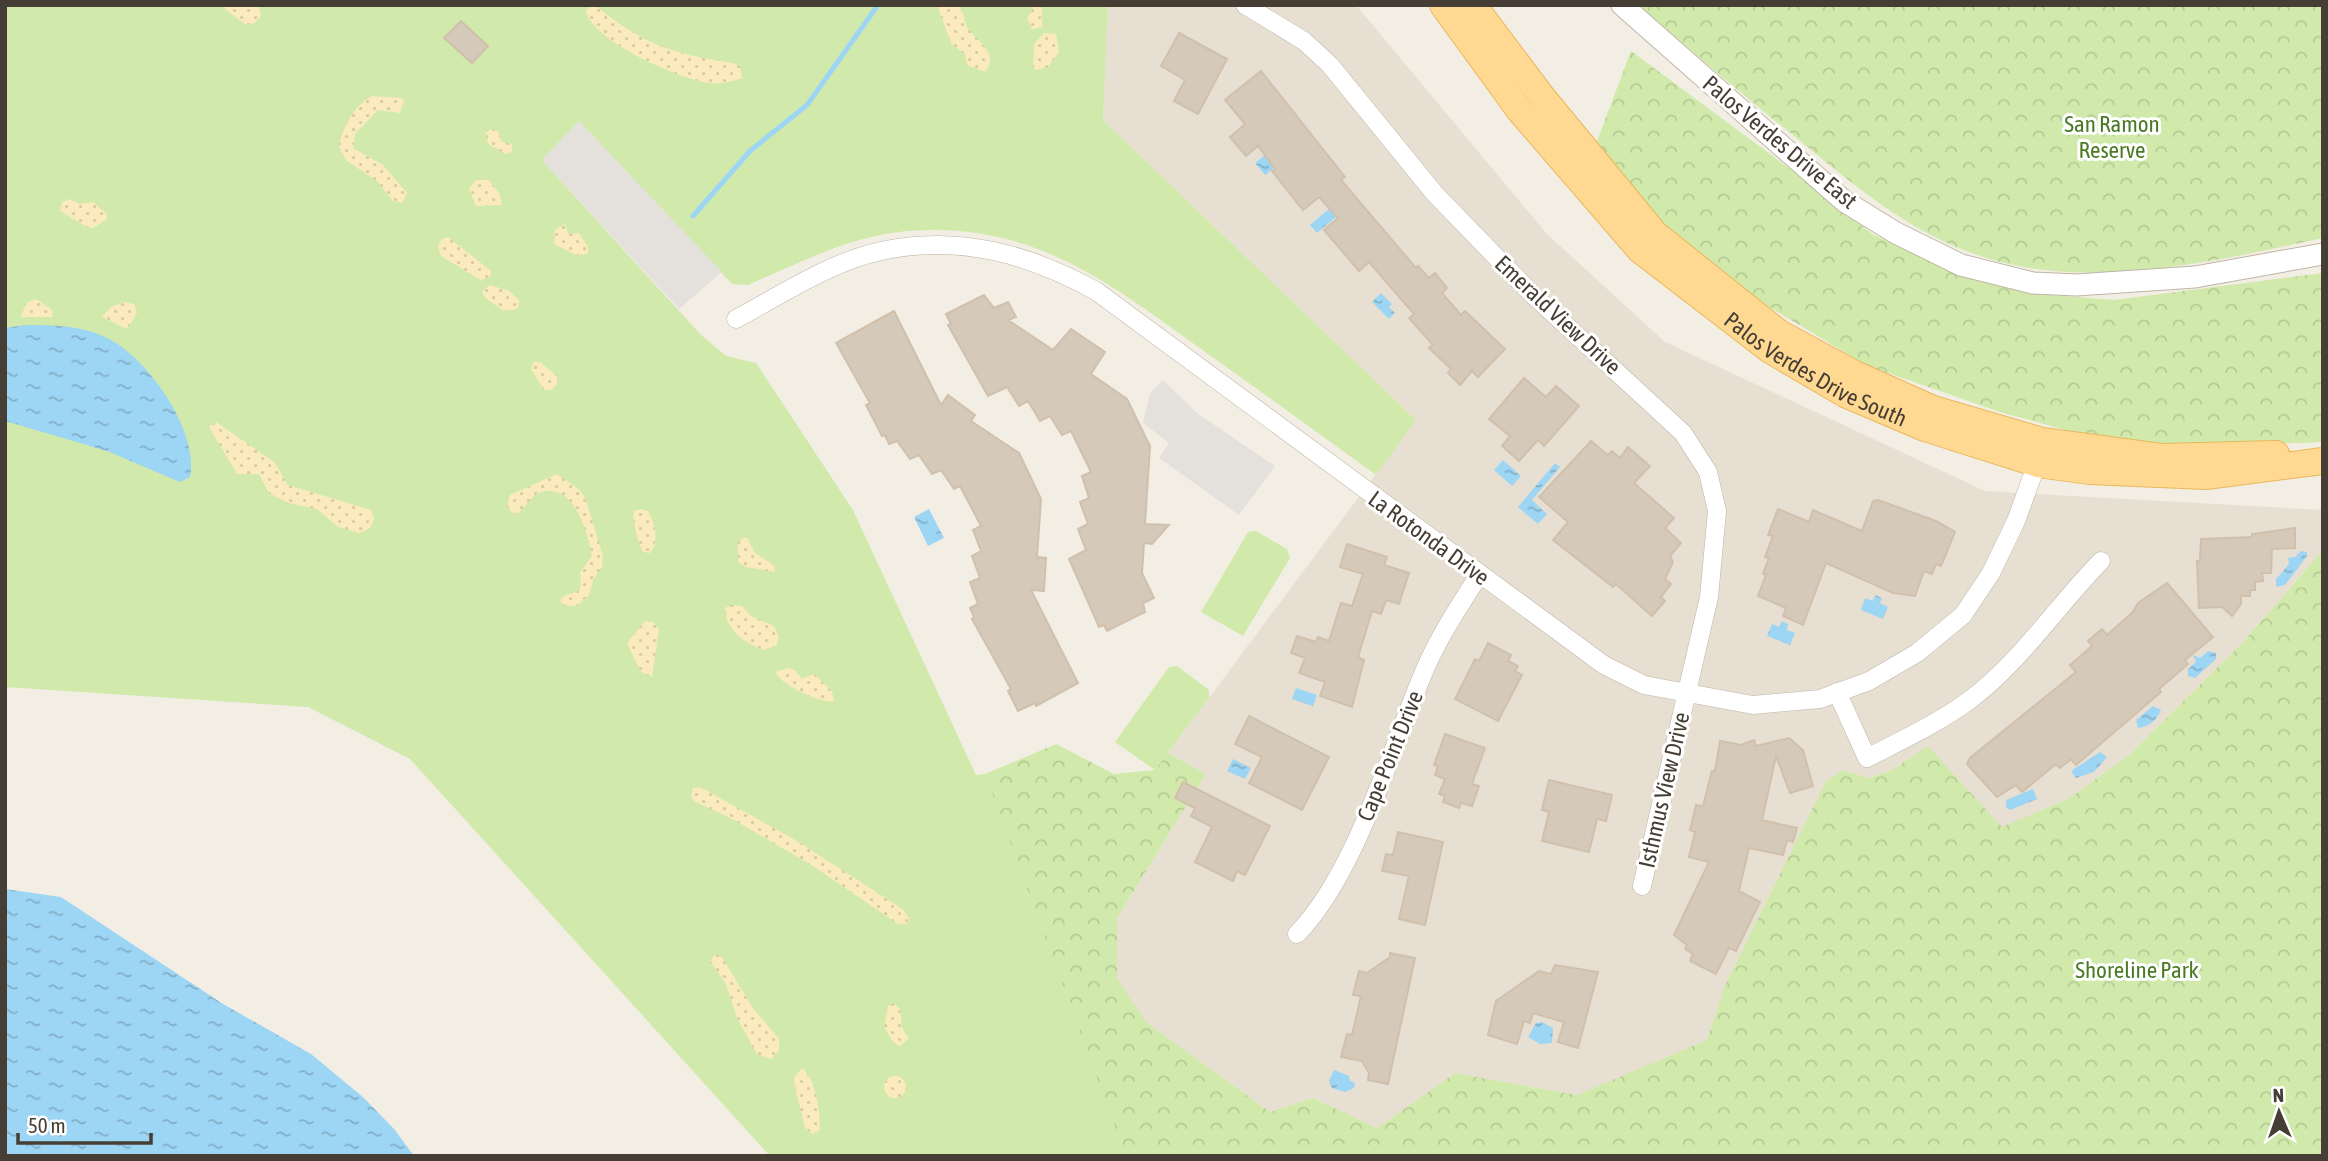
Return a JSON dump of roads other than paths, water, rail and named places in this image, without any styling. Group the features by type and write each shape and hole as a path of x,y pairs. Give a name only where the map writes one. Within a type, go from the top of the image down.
{"main road":[{"name":"Palos Verdes Drive South","path":"1443,5 1520,111 1640,250 1770,350 1845,394 1926,428 2040,453 2161,457 2323,450"},
{"name":"Palos Verdes Drive South","path":"1473,5 1543,98 1655,234 1779,333 1855,374 1933,409 2089,471 2206,476 2323,461"}],"street":[{"name":"Emerald View Drive","path":"1245,5 1304,41 1330,65 1435,194 1533,296 1636,388 1698,452 1713,490 1717,511 1717,540 1709,597 1687,694"},
{"name":"Palos Verdes Drive East","path":"1622,5 1844,201 1896,233 1961,265 2033,282 2076,285 2195,277 2323,254"},
{"name":"La Rotonda Drive","path":"736,319 804,282 880,251 942,244 985,248 1030,260 1096,291 1604,666 1644,685 1753,705 1820,699 1869,681 1917,653 1963,615 1991,573 2040,453"},
{"path":"1838,692 1867,758 1930,725 1971,699 2007,667 2060,602 2101,561"},
{"name":"Cape Point Drive","path":"1297,934 1317,914 1351,849 1427,665 1479,575"},
{"name":"Isthmus View Drive","path":"1642,886 1687,694"}],"water":[{"path":"1278,145 1275,167 1265,175 1255,163"},
{"path":"1329,209 1336,217 1317,233 1310,225"},
{"path":"1381,293 1392,304 1389,307 1395,313 1389,319 1372,302"},
{"path":"25,325 66,326 95,333 121,346 137,360 167,396 178,417 187,438 191,459 190,477 180,482 107,451 5,421 5,328"},
{"path":"1503,460 1521,476 1512,486 1494,470"},
{"path":"1555,463 1560,467 1532,500 1547,514 1538,524 1518,507"},
{"path":"929,509 944,538 928,546 914,517"},
{"path":"2301,551 2307,552 2307,556 2285,585 2276,587 2276,579 2289,564 2288,558 2295,557"},
{"path":"1875,595 1882,598 1880,603 1888,607 1883,619 1861,610 1865,598 1873,601"},
{"path":"1782,621 1788,624 1787,630 1795,633 1790,645 1767,636 1772,624 1779,627"},
{"path":"2208,651 2216,653 2216,659 2195,678 2188,676 2188,669 2196,662 2193,655 2200,658"},
{"path":"1296,688 1317,695 1313,706 1292,699"},
{"path":"2153,706 2161,710 2149,724 2138,728 2136,720"},
{"path":"2100,752 2107,757 2094,772 2076,778 2071,771"},
{"path":"1233,759 1251,768 1245,779 1227,771"},
{"path":"2033,789 2037,799 2010,810 2006,807 2006,800"},
{"path":"5,889 61,897 223,1004 311,1054 364,1098 395,1130 414,1156 5,1156"},
{"path":"1542,1022 1553,1028 1552,1043 1540,1044 1528,1037 1536,1023"},
{"path":"1334,1070 1349,1076 1350,1081 1355,1083 1354,1088 1345,1092 1332,1088 1329,1081"}],"waterway":[{"path":"693,216 750,151 807,105 878,5"}],"park label":[{"name":"San Ramon Reserve","path":"2112,137"},
{"name":"Shoreline Park","path":"2137,970"}]}
